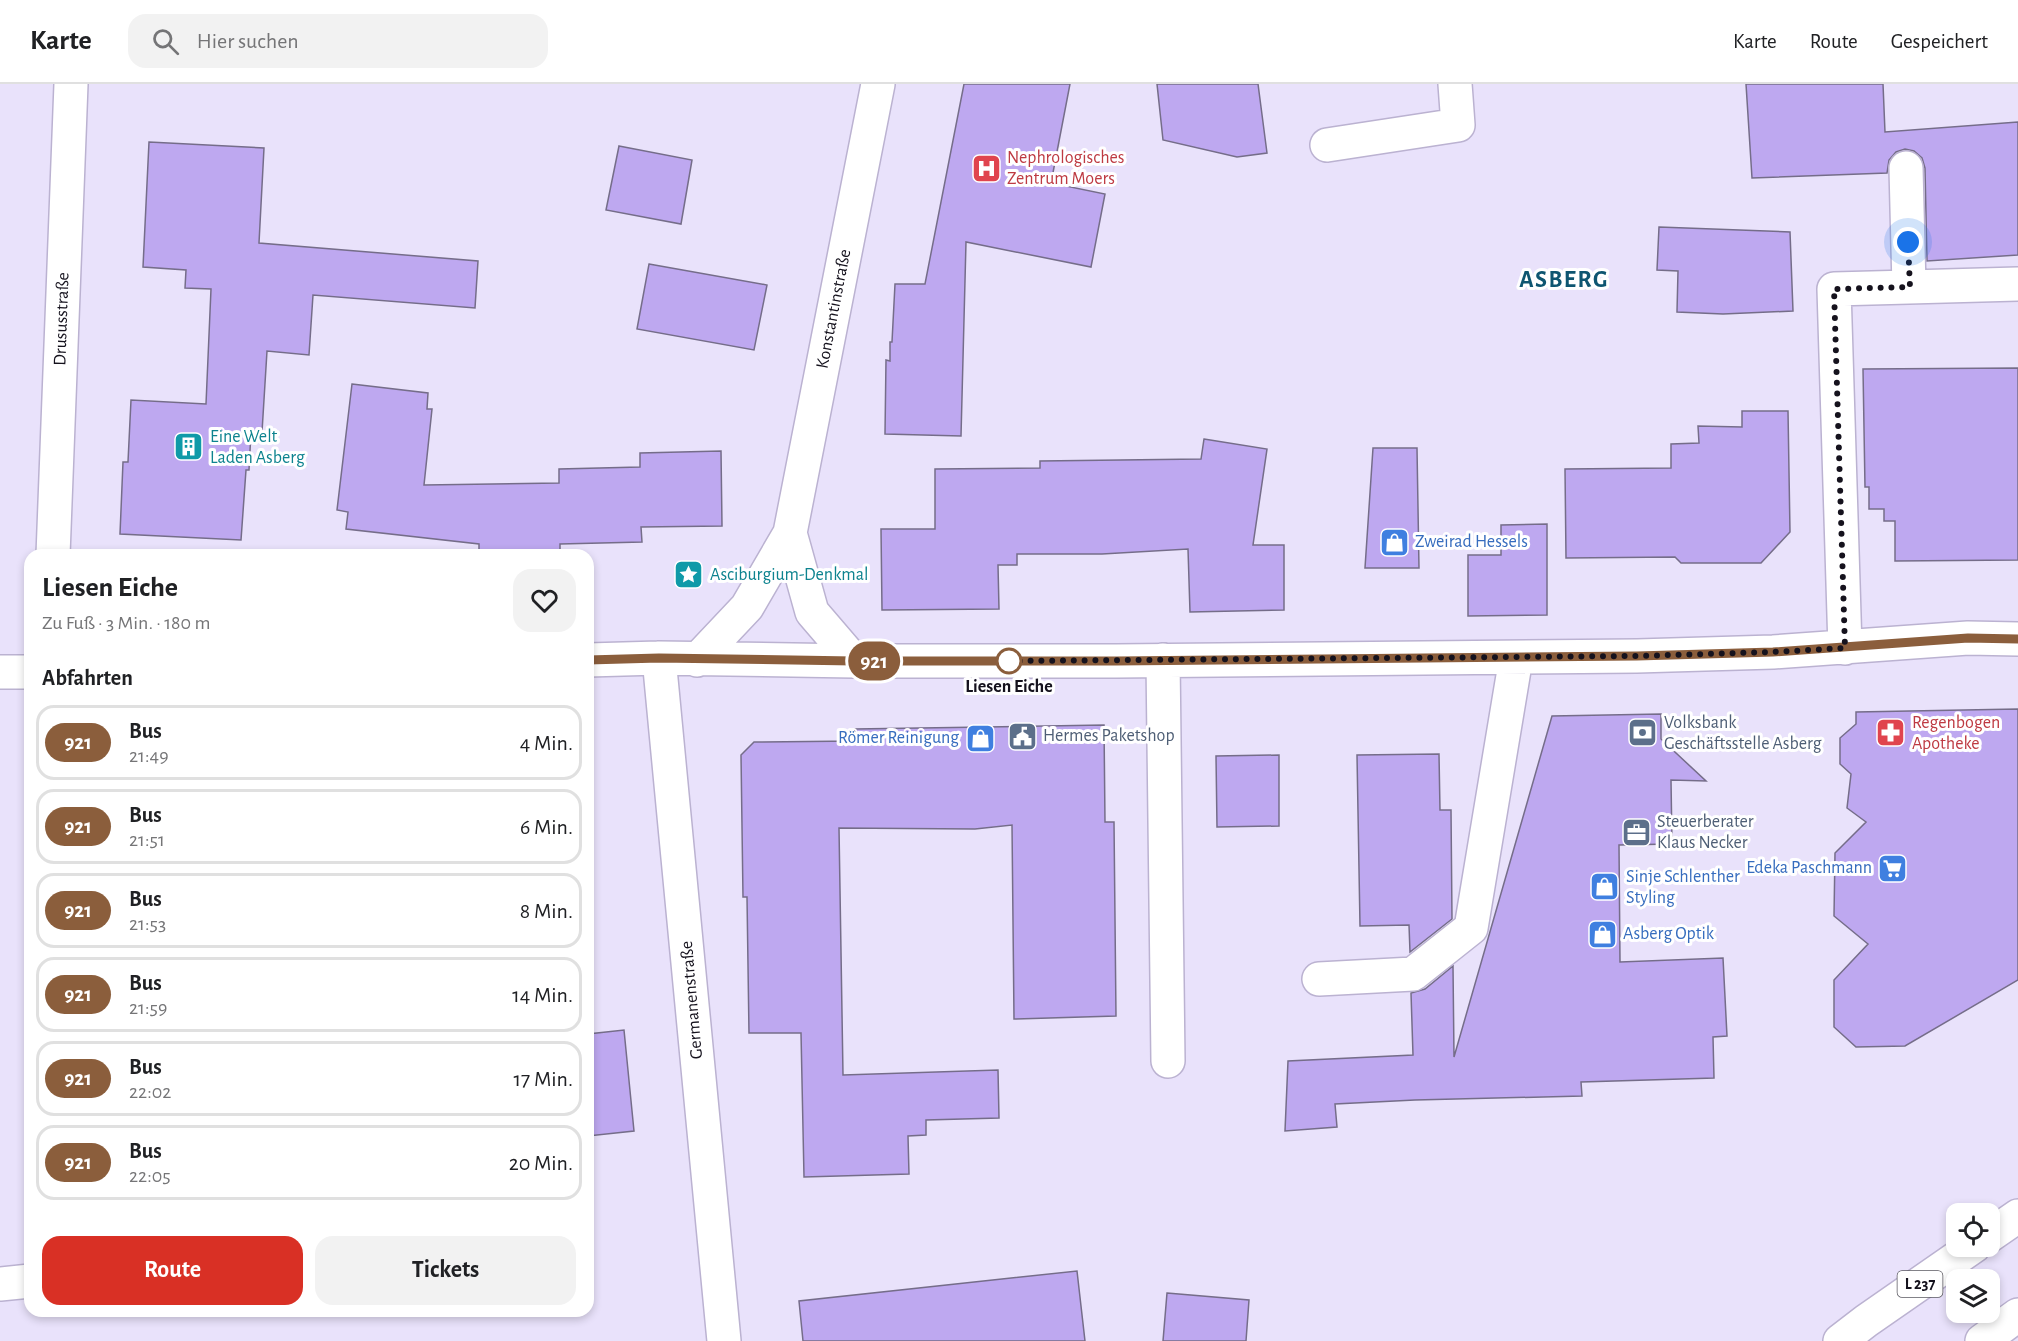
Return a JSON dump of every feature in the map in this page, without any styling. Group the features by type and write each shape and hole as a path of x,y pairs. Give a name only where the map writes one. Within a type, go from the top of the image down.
{"main road":[{"name":"Drususstraße","path":"53,549 70,84"},
{"name":"Konstantinstraße","path":"697,660 747,607 790,533 878,84"},
{"path":"1327,145 1458,125 1455,84"},
{"path":"1906,168 1910,287"},
{"path":"1845,648 1834,289 2018,284"},
{"name":"Konstantinstraße","path":"790,533 812,612 854,661"},
{"path":"594,660 659,658 854,661 1163,660 1659,656 1845,648 1968,638 2018,639"},
{"name":"Germanenstraße","path":"659,658 724,1341"},
{"path":"1319,979 1413,974 1472,928 1516,658"},
{"path":"1163,660 1168,1061"},
{"path":"0,672 24,672"},
{"path":"2000,1228 2018,1216"},
{"name":"L 237","path":"1840,1341 1958,1257"},
{"path":"0,1284 24,1282"},
{"path":"1982,1341 2018,1315"}],"building":[{"path":"964,84 1070,84 1051,183 1105,194 1091,267 966,242 961,436 885,434 886,360 890,361 895,284 925,284"},
{"path":"1157,84 1258,84 1267,153 1237,157 1163,140"},
{"path":"1746,84 1883,84 1885,132 2018,122 2018,255 1927,261 1925,168 1922,158 1914,151 1905,149 1896,152 1889,160 1887,173 1752,178"},
{"path":"149,142 264,148 259,243 478,261 475,308 313,295 309,355 267,351 262,432 251,432 241,540 120,534 123,462 128,462 131,400 206,404 211,289 185,288 186,270 143,267"},
{"path":"619,146 692,160 681,224 606,210"},
{"path":"1659,227 1790,232 1793,311 1723,314 1677,312 1678,271 1657,270"},
{"path":"649,264 767,285 754,350 637,329"},
{"path":"2018,368 2018,560 1895,561 1895,521 1884,521 1884,509 1869,509 1869,487 1865,487 1863,369"},
{"path":"352,384 428,393 427,409 432,409 424,485 559,483 559,469 640,467 640,453 721,451 722,526 641,527 642,542 560,544 560,549 479,549 479,544 346,529 348,512 337,510"},
{"path":"1742,411 1788,411 1790,532 1761,563 1681,563 1675,557 1566,558 1565,469 1671,468 1671,444 1699,443 1698,426 1742,427"},
{"path":"1204,439 1267,449 1253,545 1284,545 1284,610 1190,612 1188,549 1102,554 1017,554 1017,565 998,565 999,609 882,610 881,529 935,529 935,469 1040,468 1040,461 1201,459"},
{"path":"1373,448 1417,448 1419,568 1365,568"},
{"path":"1547,524 1547,615 1468,616 1468,555 1501,555 1501,525"},
{"path":"2018,709 2018,980 1905,1046 1856,1047 1834,1027 1834,980 1868,944 1834,916 1835,853 1866,822 1847,808 1851,774 1840,764 1840,738 1856,724 1856,712"},
{"path":"1661,714 1661,739 1706,781 1671,780 1672,844 1619,845 1620,962 1723,958 1727,1036 1713,1037 1714,1078 1581,1082 1582,1096 1335,1104 1337,1127 1285,1131 1288,1061 1413,1055 1411,993 1425,989 1453,966 1454,1057 1552,716"},
{"path":"1104,725 1105,822 1114,822 1116,1016 1014,1019 1012,825 975,829 839,828 843,1075 998,1070 999,1118 926,1120 926,1135 908,1136 909,1174 804,1177 801,1033 749,1033 747,897 743,897 741,755 754,742 855,741 855,729"},
{"path":"1439,754 1440,810 1451,810 1452,919 1410,952 1409,925 1360,926 1357,755"},
{"path":"1279,755 1279,826 1217,827 1216,756"},
{"path":"624,1030 634,1131 594,1135 594,1033"},
{"path":"1077,1271 1085,1341 803,1341 799,1301"},
{"path":"1167,1293 1249,1300 1246,1341 1163,1341"}],"bus line":[{"name":"921","path":"594,660 659,658 1116,661 1637,656 1773,652 1968,638 2018,639"}],"place":[{"name":"Nephrologisches Zentrum Moers","path":"986,168"},
{"name":"Eine Welt Laden Asberg","path":"189,447"},
{"name":"Zweirad Hessels","path":"1394,542"},
{"name":"Asciburgium-Denkmal","path":"689,575"},
{"name":"Liesen Eiche","path":"1009,661"},
{"name":"Volksbank Geschäftsstelle Asberg","path":"1643,733"},
{"name":"Regenbogen Apotheke","path":"1891,733"},
{"name":"Hermes Paketshop","path":"1022,736"},
{"name":"Römer Reinigung","path":"980,738"},
{"name":"Steuerberater Klaus Necker","path":"1636,832"},
{"name":"Edeka Paschmann","path":"1893,868"},
{"name":"Sinje Schlenther Styling","path":"1605,887"},
{"name":"Asberg Optik","path":"1602,934"}],"district":[{"name":"ASBERG","path":"1564,280"}],"route":[{"path":"1009,661 1637,656 1845,648 1834,289 1910,287 1908,242"}]}
